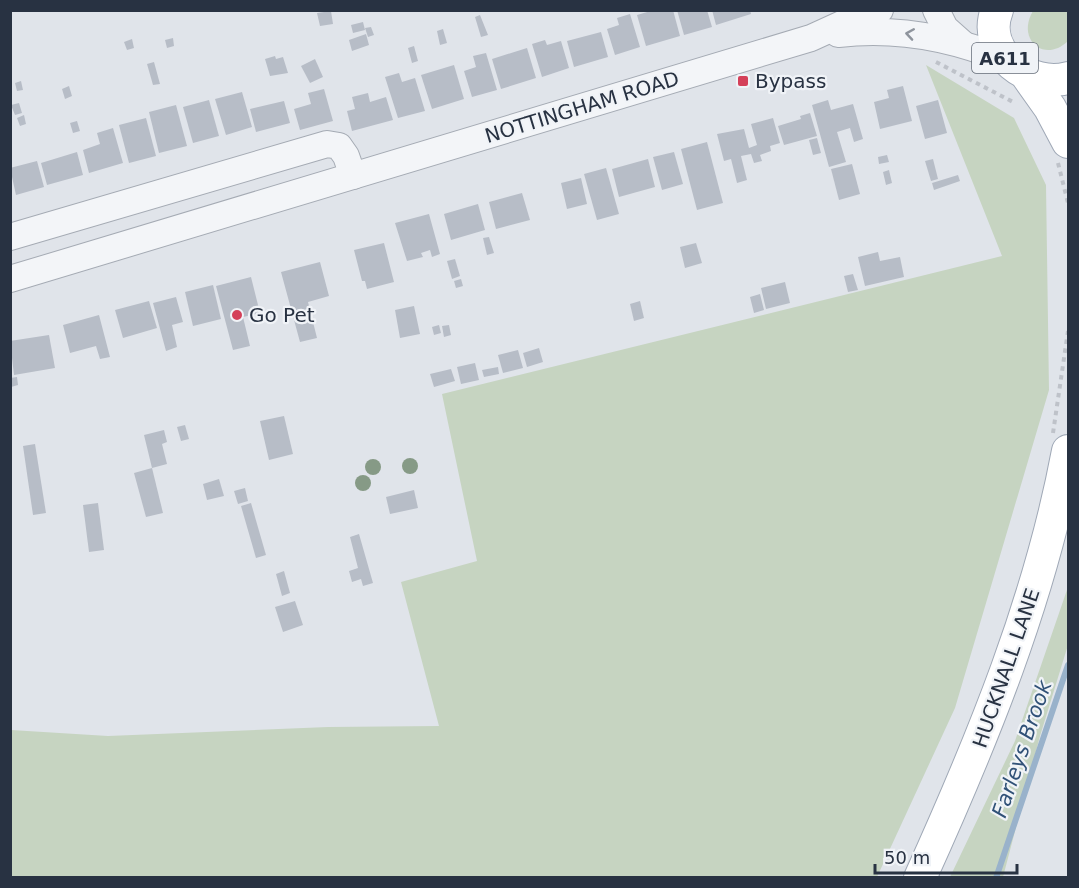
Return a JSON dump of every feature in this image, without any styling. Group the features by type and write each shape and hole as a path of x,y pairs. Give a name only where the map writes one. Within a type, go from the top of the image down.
{"main road":[{"name":"A611","path":"997,10 996,39 1017,80 1062,150"},
{"name":"A611","path":"1017,80 1047,81 1068,78"},
{"name":"HUCKNALL LANE","path":"920,878 972,765 1027,616 1060,495 1068,451"}],"street":[{"name":"NOTTINGHAM ROAD","path":"10,279 811,38 856,17 880,10"},
{"path":"936,10 945,28 964,45"},
{"name":"NOTTINGHAM ROAD","path":"811,38 882,31 964,45 1017,80"},
{"path":"10,237 327,144 339,146 346,156 353,176"}],"path":[{"path":"934,61 1017,80"},
{"path":"1062,150 1068,203"}],"green space":[{"path":"1033,11 1068,12 1068,41 1050,50 1035,45 1028,31"},
{"path":"926,65 1014,118 1046,185 1049,390 955,708 877,877 11,877 11,730 108,736 328,727 439,726 401,582 477,561 442,394 1002,256"},
{"path":"1068,587 1068,645 1040,736 1003,877 950,877 1015,741"}],"building":[{"path":"654,10 673,10 680,36 646,46 637,15"},
{"path":"677,10 707,10 712,27 684,35"},
{"path":"712,10 750,10 751,14 716,25"},
{"path":"331,11 333,24 320,26 317,13"},
{"path":"630,14 640,47 615,55 607,29 619,25 617,18"},
{"path":"480,15 488,35 481,37 475,17"},
{"path":"363,22 365,30 353,33 351,25"},
{"path":"371,27 374,35 368,37 365,28"},
{"path":"443,29 447,43 440,45 437,31"},
{"path":"601,32 608,57 574,67 567,41"},
{"path":"366,34 369,45 352,51 349,40"},
{"path":"173,38 174,46 167,48 165,40"},
{"path":"132,39 134,48 127,50 124,42"},
{"path":"545,40 547,45 561,41 569,68 542,77 532,44"},
{"path":"414,46 418,61 412,63 408,48"},
{"path":"527,48 536,78 501,89 492,59"},
{"path":"486,53 497,90 472,97 464,71 476,67 473,56"},
{"path":"275,56 276,59 283,57 288,73 270,76 265,59"},
{"path":"315,59 323,77 310,83 301,66"},
{"path":"154,62 160,84 153,85 147,64"},
{"path":"454,65 464,99 432,109 421,75"},
{"path":"399,73 402,82 415,78 425,111 398,118 385,77"},
{"path":"21,81 23,90 17,91 15,83"},
{"path":"69,86 72,96 65,99 62,89"},
{"path":"903,86 912,121 880,129 874,102 889,98 887,90"},
{"path":"324,89 333,121 300,130 294,109 311,104 308,93"},
{"path":"242,92 252,127 226,135 215,99"},
{"path":"368,93 370,102 386,97 393,120 352,131 347,111 355,109 352,97"},
{"path":"209,100 219,136 193,143 183,107"},
{"path":"828,100 831,110 853,104 863,139 854,142 850,128 837,132 846,162 829,167 812,105"},
{"path":"938,100 947,133 925,139 916,106"},
{"path":"284,101 290,123 256,132 250,109"},
{"path":"19,103 22,113 15,115 11,105"},
{"path":"176,105 187,146 159,153 149,112"},
{"path":"810,113 817,136 784,145 778,126 801,119 800,116"},
{"path":"24,115 26,124 20,126 17,118"},
{"path":"146,118 156,156 129,163 119,125"},
{"path":"773,118 780,143 770,146 771,151 760,155 762,161 754,163 751,154 741,156 747,180 737,183 731,159 724,161 717,134 744,129 749,148 757,145 751,124"},
{"path":"77,121 80,131 73,133 70,123"},
{"path":"113,128 123,163 89,173 83,150 100,144 97,133"},
{"path":"817,138 821,153 813,155 809,140"},
{"path":"707,142 723,203 697,210 681,149"},
{"path":"77,152 83,175 47,185 41,163"},
{"path":"674,152 683,184 662,190 653,157"},
{"path":"887,155 889,162 879,164 878,157"},
{"path":"648,159 655,187 619,197 612,169"},
{"path":"933,159 938,179 931,181 925,161"},
{"path":"37,161 44,187 16,195 10,168"},
{"path":"852,164 860,194 839,200 831,169"},
{"path":"606,168 619,214 597,220 584,174"},
{"path":"889,170 892,183 886,185 883,172"},
{"path":"958,175 960,181 934,190 932,183"},
{"path":"581,178 587,204 567,209 561,183"},
{"path":"522,193 530,220 496,229 489,202"},
{"path":"478,204 485,230 451,240 444,214"},
{"path":"429,214 440,254 432,257 430,250 421,253 423,257 407,261 395,223"},
{"path":"489,237 494,253 487,255 483,238"},
{"path":"384,243 394,282 367,289 365,281 362,281 354,250"},
{"path":"696,243 702,263 685,268 680,247"},
{"path":"878,252 880,261 900,257 904,277 865,286 858,257"},
{"path":"455,259 460,276 452,279 447,261"},
{"path":"320,262 329,296 308,302 317,338 300,342 281,272"},
{"path":"853,274 858,290 848,292 844,276"},
{"name":"Go Pet","path":"251,277 260,313 243,317 250,346 233,350 216,286"},
{"path":"461,279 463,286 456,288 454,281"},
{"path":"785,282 790,303 766,309 761,288"},
{"path":"213,285 221,319 193,326 185,292"},
{"path":"760,294 764,310 754,313 750,297"},
{"path":"176,297 183,322 172,325 177,347 166,351 153,303"},
{"path":"149,301 157,328 123,338 115,310"},
{"path":"640,301 644,318 634,321 630,304"},
{"path":"414,306 420,334 400,338 395,310"},
{"path":"99,315 110,357 100,359 96,346 70,353 63,325"},
{"path":"439,325 441,333 434,335 432,327"},
{"path":"449,325 451,335 444,337 442,326"},
{"path":"49,335 55,368 14,375 10,341"},
{"path":"539,348 543,362 527,367 523,353"},
{"path":"518,350 523,368 503,373 498,355"},
{"path":"475,363 479,380 461,384 457,367"},
{"path":"498,367 499,374 484,377 482,370"},
{"path":"451,369 455,381 434,387 430,374"},
{"path":"17,377 18,385 11,387 10,378"},
{"path":"284,416 293,454 269,460 260,421"},
{"path":"185,425 189,439 181,441 177,427"},
{"path":"164,430 167,442 162,444 167,464 152,468 144,435"},
{"path":"35,444 46,513 33,515 23,446"},
{"path":"152,468 163,513 146,517 134,473"},
{"path":"219,479 224,496 207,500 203,484"},
{"path":"245,488 248,501 238,504 234,491"},
{"path":"414,490 418,508 390,514 386,497"},
{"path":"98,503 104,550 89,552 83,505"},
{"path":"251,503 266,555 256,558 241,506"},
{"path":"359,534 373,583 363,586 361,579 352,582 349,571 358,568 350,537"},
{"path":"284,571 290,593 282,596 276,574"},
{"path":"295,601 303,625 283,632 275,607"}],"waterway":[{"name":"Farleys Brook","path":"996,878 1068,665"}],"place":[{"name":"Bypass","path":"743,81"},
{"name":"Go Pet","path":"237,315"}]}
